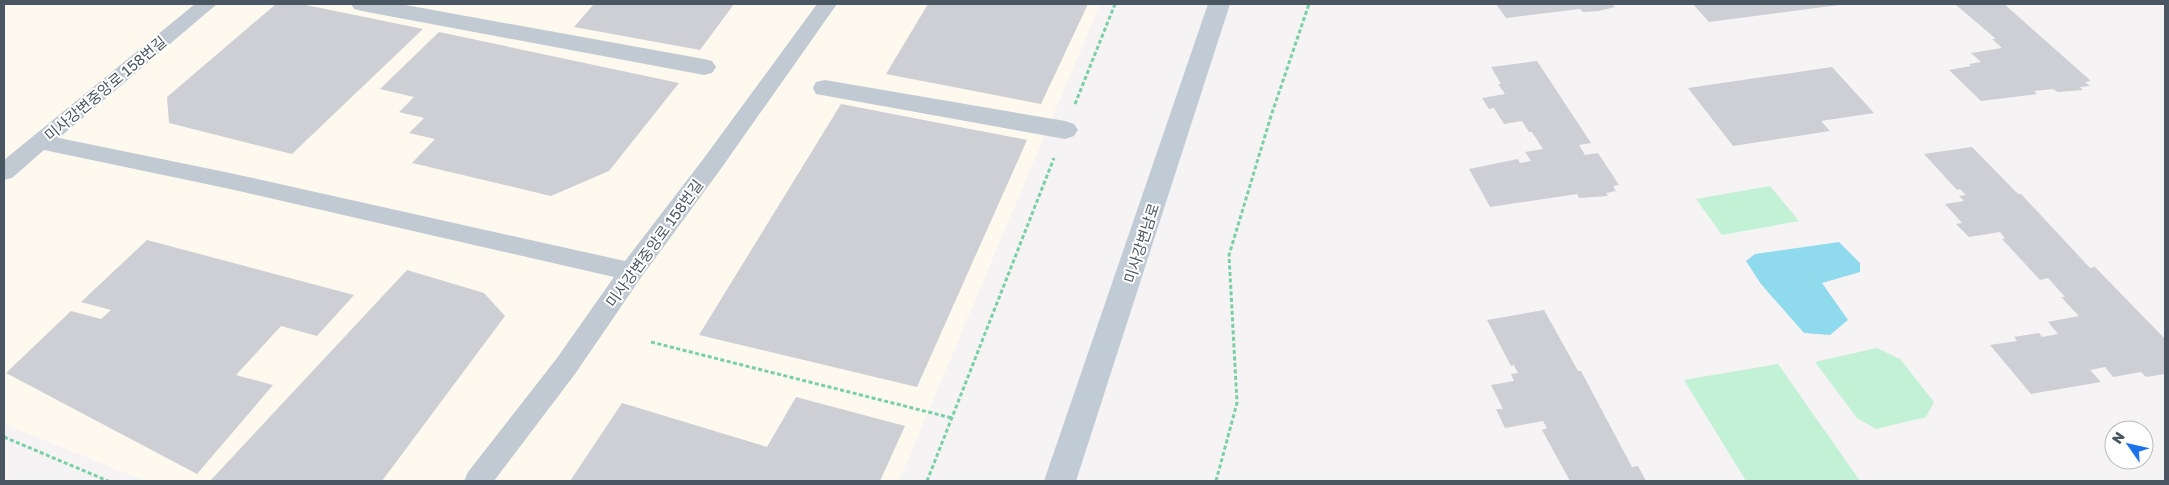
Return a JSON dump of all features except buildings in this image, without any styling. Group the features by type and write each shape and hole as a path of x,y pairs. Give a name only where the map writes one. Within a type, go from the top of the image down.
{"main road":[{"name":"미사강변남로","path":"1060,481 1219,4"}],"street":[{"path":"362,4 704,67"},
{"path":"825,88 1065,130"}],"lane":[{"name":"미사강변중앙로 158번길","path":"4,172 207,4"},
{"name":"미사강변중앙로 158번길","path":"478,481 566,366 631,272 712,164 827,4"},
{"path":"41,142 230,181 631,272"}],"path":[{"path":"927,481 1116,4"},
{"path":"1216,481 1237,403 1229,255 1271,116 1309,4"},
{"path":"651,342 952,418"},
{"path":"4,437 108,481"}],"shaded area":[{"path":"4,4 1100,4 899,481 145,481 4,424"}],"green space":[{"path":"1770,186 1799,221 1722,235 1696,199"},
{"path":"1877,348 1900,359 1934,402 1926,417 1876,429 1857,418 1815,362"},
{"path":"1778,364 1860,481 1746,481 1684,380"}],"water":[{"path":"1839,242 1860,263 1860,272 1822,283 1848,320 1830,335 1804,333 1761,284 1746,261 1755,254"}]}
